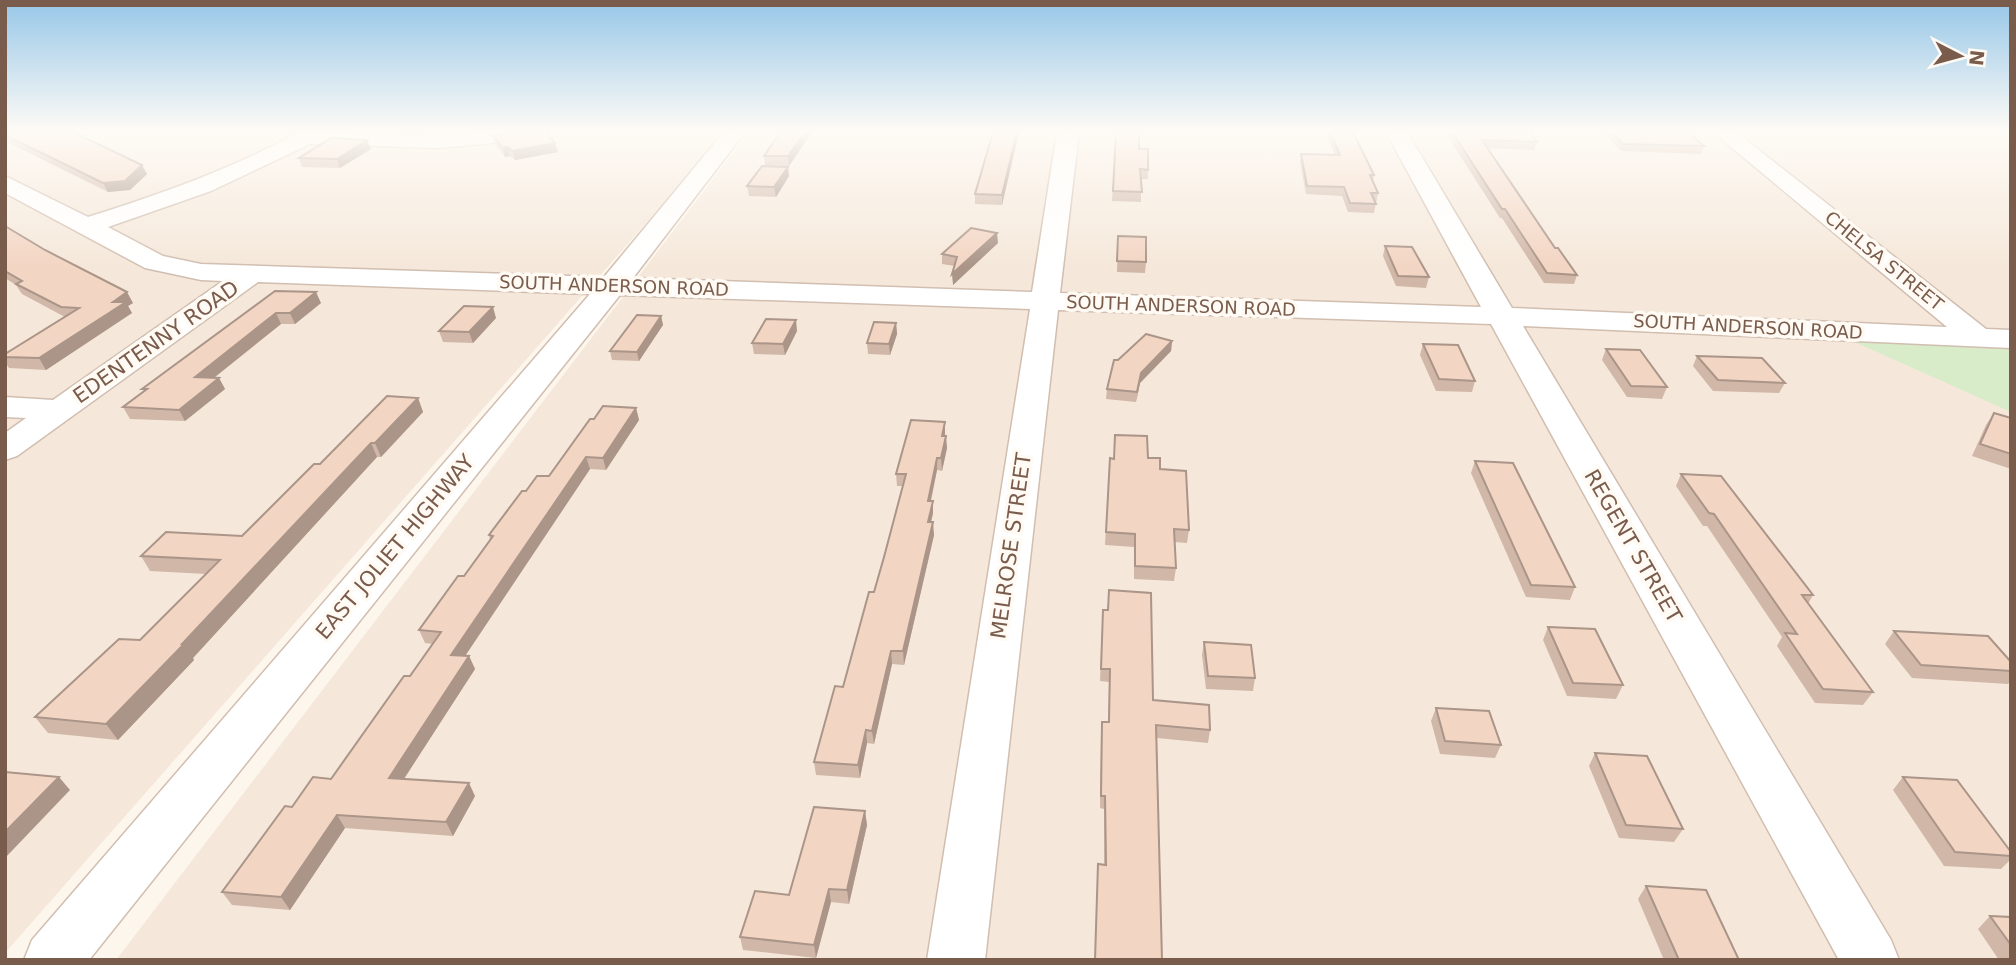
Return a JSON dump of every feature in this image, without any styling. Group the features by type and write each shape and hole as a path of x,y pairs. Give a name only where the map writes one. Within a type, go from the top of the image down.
{"street":[{"path":"85,226 227,177"},
{"name":"EAST JOLIET HIGHWAY","path":"52,960 700,177"},
{"name":"MELROSE STREET","path":"956,960 1062,177"},
{"name":"REGENT STREET","path":"1421,177 1870,960"},
{"name":"CHELSA STREET","path":"1779,177 1979,338"},
{"name":"SOUTH ANDERSON ROAD","path":"5,183 167,266 201,272 1500,316 2011,339"},
{"name":"EDENTENNY ROAD","path":"5,449 253,273"},
{"path":"5,408 60,410"}],"shaded area":[{"path":"5,177 686,177 5,953"},
{"path":"715,177 2011,177 2011,960 116,960"}],"green space":[{"path":"1839,335 2011,342 2011,412"}],"building":[{"path":"91,177 129,177 125,181 103,183"},
{"path":"754,177 781,177 774,187 747,186"},
{"path":"980,177 1006,177 1002,195 975,194"},
{"path":"1114,177 1141,177 1142,192 1113,191"},
{"path":"1305,177 1371,177 1378,193 1371,193 1376,204 1350,203 1344,187 1307,186"},
{"path":"1481,177 1507,177 1555,248 1558,248 1577,275 1547,273 1505,209 1502,209"},
{"path":"5,226 127,292 113,302 126,302 39,358 5,357 5,354 79,308 61,307 16,284 22,281 5,271"},
{"path":"971,228 997,233 952,274 957,257 942,254"},
{"path":"1118,236 1146,237 1146,262 1117,261"},
{"path":"1385,246 1412,247 1429,277 1398,276"},
{"path":"275,291 316,292 290,313 276,313 195,377 219,378 179,410 123,407 147,389 142,389"},
{"path":"464,306 493,307 469,332 439,331"},
{"path":"637,315 661,316 637,352 610,351"},
{"path":"766,319 796,320 783,344 752,343"},
{"path":"874,322 896,323 889,344 867,343"},
{"path":"1146,334 1172,341 1141,373 1137,392 1107,389 1114,360 1118,360"},
{"path":"1423,344 1458,345 1475,381 1439,379"},
{"path":"1606,349 1640,350 1667,387 1631,386"},
{"path":"1697,356 1762,358 1785,383 1718,380"},
{"path":"387,396 418,398 375,443 371,443 106,724 35,717 119,639 140,640 220,560 141,556 166,532 242,536 314,464 320,464"},
{"path":"603,406 636,408 603,458 586,457 451,655 469,656 389,778 469,783 446,822 337,815 281,897 222,892 285,806 292,807 313,777 331,779 404,676 410,676 441,632 419,630 458,576 464,576 493,536 489,535 522,491 526,491 537,476 549,476 590,419 594,419"},
{"path":"1994,413 2011,418 2011,454 1980,444"},
{"path":"911,420 945,422 942,436 946,436 941,458 937,458 928,501 933,501 928,522 933,522 903,651 891,651 872,731 866,730 858,765 814,762 835,686 843,687 869,592 874,592 884,557 906,474 896,474"},
{"path":"1115,435 1147,436 1148,458 1160,458 1160,469 1186,471 1189,530 1174,529 1176,568 1135,566 1135,534 1106,532 1110,458 1114,459"},
{"path":"1475,461 1513,463 1575,587 1531,585"},
{"path":"1681,474 1721,476 1813,595 1802,595 1873,692 1823,689 1785,633 1797,634 1714,514 1709,513"},
{"path":"1109,590 1151,593 1153,700 1209,705 1210,730 1156,725 1162,960 1095,960 1098,864 1106,865 1105,796 1101,796 1102,722 1109,722 1110,669 1101,669 1103,610 1108,610"},
{"path":"1548,627 1595,629 1623,685 1573,683"},
{"path":"1894,631 1988,636 2011,662 2011,671 1921,665"},
{"path":"1204,642 1251,645 1255,678 1208,676"},
{"path":"1436,708 1489,711 1501,745 1445,741"},
{"path":"1595,753 1647,756 1683,829 1626,825"},
{"path":"5,772 59,777 5,832"},
{"path":"1903,777 1957,780 2011,852 2011,856 1955,852"},
{"path":"814,807 865,811 847,890 829,889 814,945 740,937 755,891 789,895"},
{"path":"1646,886 1706,890 1739,960 1679,960"},
{"path":"1990,916 2011,917 2011,945"}]}
